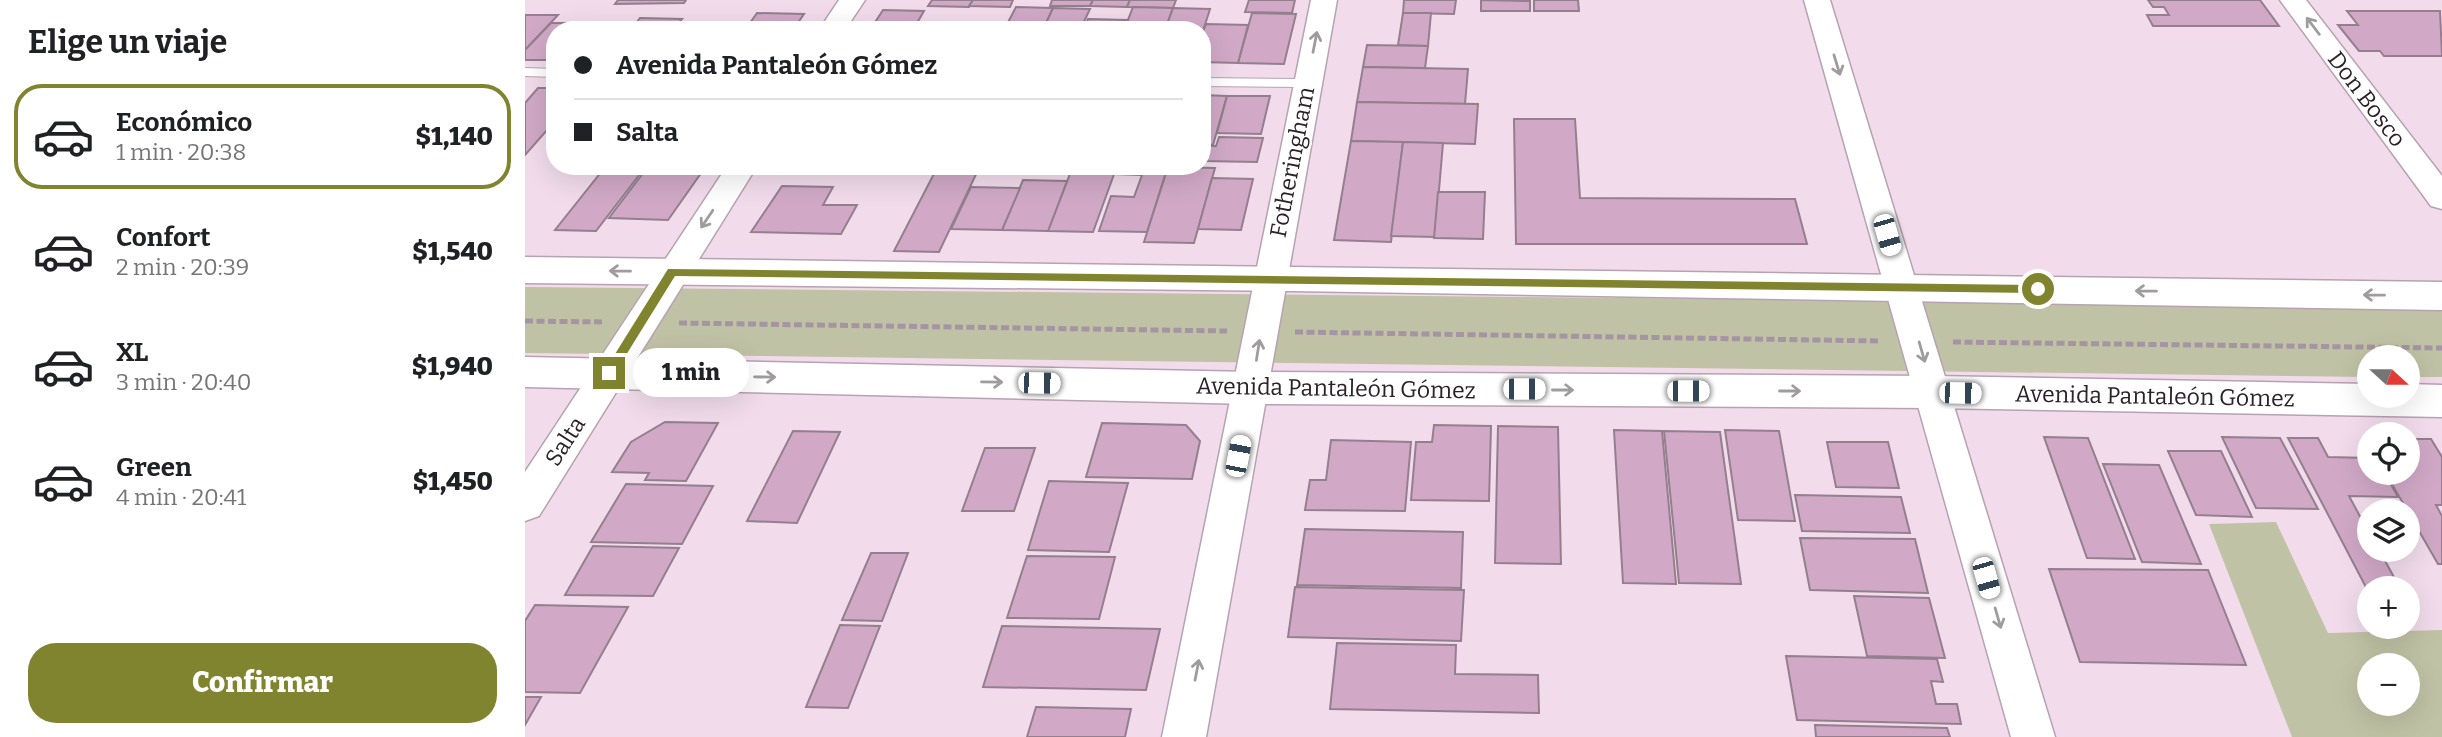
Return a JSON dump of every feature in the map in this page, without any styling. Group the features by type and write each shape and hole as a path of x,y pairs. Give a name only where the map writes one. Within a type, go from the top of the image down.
{"main road":[{"path":"525,270 1270,277 2442,296"},
{"name":"Avenida Pantaleón Gómez","path":"525,372 1252,388 1933,392 2442,401"}],"street":[{"path":"838,21 852,0"},
{"name":"Fotheringham","path":"1184,737 1324,0"},
{"path":"1817,0 1903,287 2032,737"},
{"name":"Don Bosco","path":"2293,0 2442,198"},
{"name":"Salta","path":"525,504 736,175"}],"lane":[{"path":"525,72 546,73"},
{"path":"1211,82 1307,83"}],"path":[{"path":"525,321 2442,348"}],"green space":[{"path":"525,287 2442,306 2442,377 2420,377 2420,345 2357,345 2357,377 525,353"},
{"path":"2276,522 2328,633 2357,632 2357,639 2420,639 2420,631 2442,630 2442,737 2292,737 2209,524"}],"building":[{"path":"618,0 686,0 684,3 615,4"},
{"path":"932,0 973,0 969,7 928,6"},
{"path":"973,0 1013,0 1010,7 969,6"},
{"path":"1052,0 1093,0 1090,6 1050,6"},
{"path":"1093,0 1130,0 1127,7 1090,6"},
{"path":"1130,0 1176,0 1173,8 1127,7"},
{"path":"1249,0 1295,0 1292,13 1245,12"},
{"path":"1404,0 1456,0 1454,14 1403,13"},
{"path":"1481,0 1530,1 1530,11 1481,11"},
{"path":"1534,0 1578,0 1579,11 1534,11"},
{"path":"2148,0 2260,0 2279,26 2153,26 2147,15 2169,15 2164,7 2153,7"},
{"path":"1016,7 1053,8 1047,21 1009,21"},
{"path":"1133,7 1173,8 1168,21 1128,21"},
{"path":"1053,8 1090,9 1084,21 1047,21"},
{"path":"1173,8 1210,9 1206,21 1168,21"},
{"path":"883,10 924,11 918,21 876,21"},
{"path":"2347,11 2440,11 2442,56 2384,56 2380,51 2359,51 2338,25 2358,25"},
{"path":"757,13 804,14 799,21 751,21"},
{"path":"1252,13 1296,14 1284,64 1238,63"},
{"path":"1403,13 1431,13 1428,46 1398,45"},
{"path":"525,15 558,15 552,21 546,21 546,28 525,50"},
{"path":"640,18 682,19 680,21 638,21"},
{"path":"1088,19 1128,20 1128,21 1087,21"},
{"path":"1211,24 1248,25 1238,63 1211,62"},
{"path":"546,28 546,60 525,60 525,50"},
{"path":"1367,45 1428,46 1425,68 1363,67"},
{"path":"1363,67 1468,69 1465,104 1357,102"},
{"path":"538,88 546,88 546,131 525,155 525,103"},
{"path":"1211,95 1227,96 1213,145"},
{"path":"1227,96 1270,96 1261,134 1217,133"},
{"path":"1357,102 1478,104 1475,144 1351,141"},
{"path":"1514,119 1575,119 1580,198 1795,199 1807,244 1516,244"},
{"path":"1219,137 1263,138 1257,162 1211,161 1211,146 1216,146"},
{"path":"1351,141 1403,142 1391,242 1334,240"},
{"path":"1403,142 1443,143 1435,237 1391,236"},
{"path":"1211,168 1215,168 1194,243 1144,242 1165,175 1211,175"},
{"path":"599,175 639,175 596,231 555,230"},
{"path":"642,175 700,175 668,220 609,218"},
{"path":"933,175 976,175 939,252 894,251"},
{"path":"1070,175 1114,175 1093,232 1048,231"},
{"path":"1142,175 1165,175 1147,232 1099,231 1111,196 1134,197"},
{"path":"1212,178 1253,179 1241,230 1198,229"},
{"path":"1023,180 1067,181 1048,231 1002,230"},
{"path":"782,186 833,187 823,205 857,205 841,234 751,232"},
{"path":"971,187 1020,188 1002,230 951,229"},
{"path":"1438,192 1485,192 1483,239 1434,238"},
{"path":"665,422 718,423 686,481 645,480 649,473 612,472 631,442"},
{"path":"1102,423 1186,425 1200,441 1192,479 1086,477"},
{"path":"1434,425 1491,426 1489,501 1411,500 1416,442 1432,442"},
{"path":"1498,426 1558,427 1561,564 1495,563"},
{"path":"1614,430 1662,431 1676,584 1623,583"},
{"path":"1725,430 1779,431 1795,521 1738,520"},
{"path":"793,431 840,432 797,523 747,521"},
{"path":"1664,431 1720,432 1741,584 1679,583"},
{"path":"2044,437 2088,438 2135,559 2087,558"},
{"path":"2222,437 2280,438 2318,509 2256,508"},
{"path":"2288,438 2318,438 2328,457 2357,458 2357,485 2391,485 2398,497 2349,496 2357,511 2357,562 2386,562 2393,576 2360,576"},
{"path":"2420,439 2431,439 2442,457 2442,505 2436,505 2442,516 2442,564 2438,564 2420,533 2420,499 2401,499 2392,485 2420,485"},
{"path":"1331,440 1411,442 1405,511 1305,510 1310,480 1326,480"},
{"path":"1827,442 1888,442 1899,488 1836,487"},
{"path":"985,448 1035,448 1014,511 962,511"},
{"path":"2168,451 2221,451 2252,517 2196,515"},
{"path":"2103,464 2159,465 2201,564 2142,562"},
{"path":"1049,481 1128,483 1109,552 1028,550"},
{"path":"626,484 713,486 682,544 591,542"},
{"path":"1795,495 1901,497 1910,533 1802,531"},
{"path":"1305,529 1463,532 1461,588 1297,585"},
{"path":"1800,538 1915,539 1928,593 1810,590"},
{"path":"593,546 679,548 653,596 565,595"},
{"path":"871,553 908,553 882,621 842,620"},
{"path":"1027,556 1115,557 1099,619 1007,618"},
{"path":"2049,569 2208,570 2246,665 2080,662"},
{"path":"1295,587 1464,590 1461,641 1288,637"},
{"path":"1854,596 1929,598 1945,658 1867,656"},
{"path":"535,605 628,607 580,693 525,692 525,621"},
{"path":"840,625 880,626 848,708 806,707"},
{"path":"1002,626 1160,629 1146,690 983,687"},
{"path":"1337,643 1456,645 1455,674 1538,675 1539,713 1330,709"},
{"path":"1786,656 1937,659 1943,682 1931,681 1936,704 1957,704 1961,724 1797,720"},
{"path":"525,697 541,697 525,725"},
{"path":"1036,707 1131,709 1125,737 1027,737"},
{"path":"1815,725 1947,728 1950,737 1816,737"}],"route":[{"path":"609,373 672,272 1270,277 2038,289"}]}
